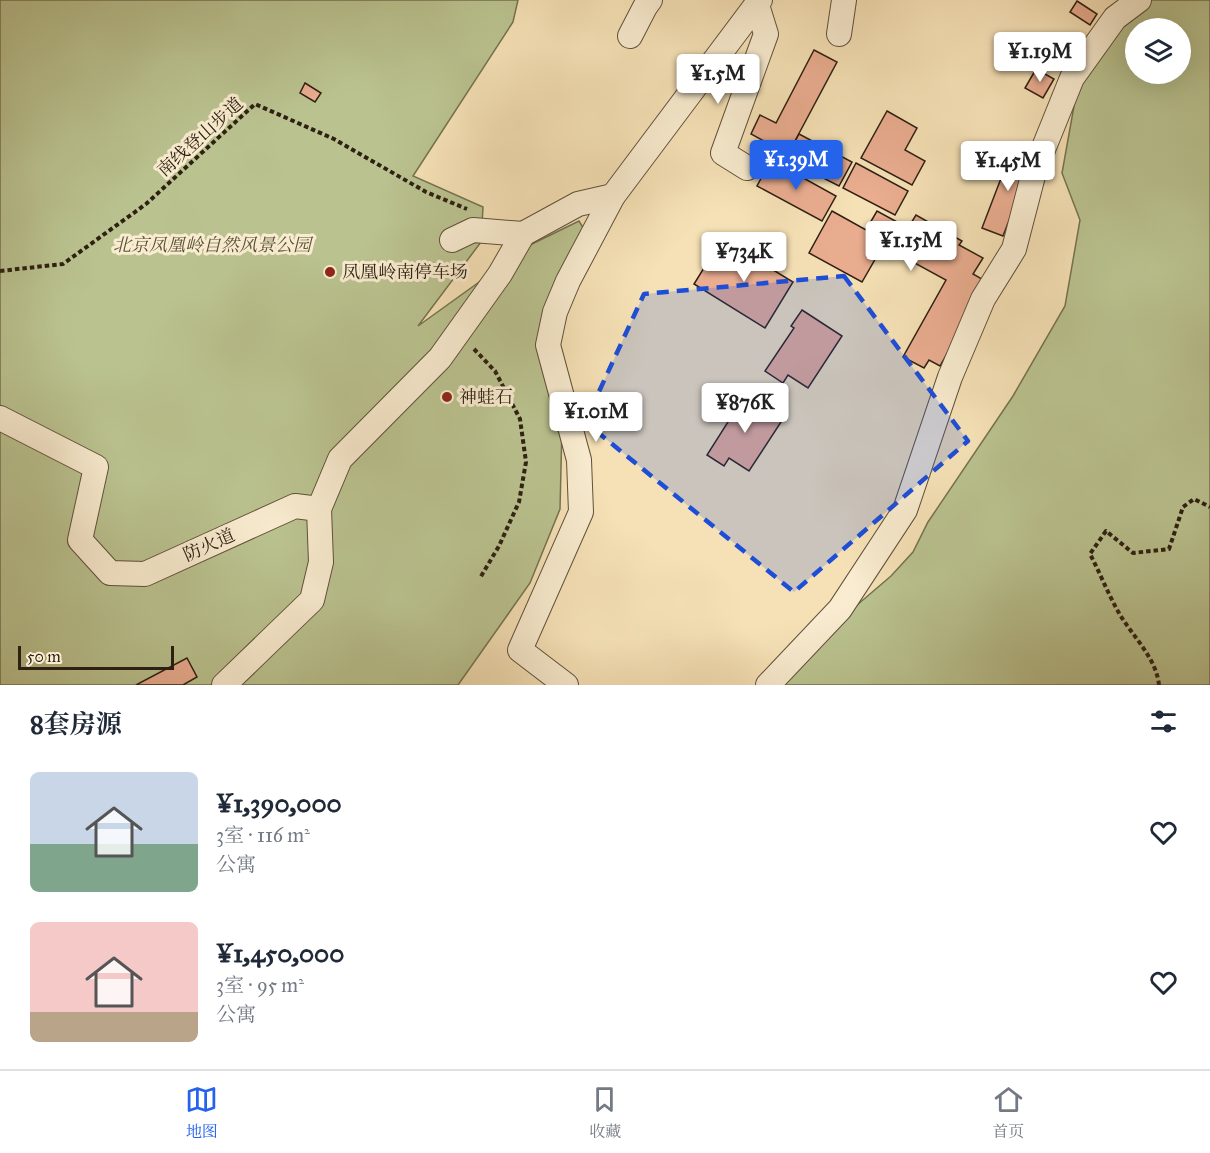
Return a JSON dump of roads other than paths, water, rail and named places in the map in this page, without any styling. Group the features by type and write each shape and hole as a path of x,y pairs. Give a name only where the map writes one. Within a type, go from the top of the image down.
{"street":[{"path":"630,36 650,0"},
{"path":"839,34 844,0"},
{"path":"768,685 840,609 905,510 950,376 983,299 1014,249 1034,172 1072,78 1114,18 1139,0"},
{"path":"747,168 723,153 766,34 759,3"},
{"path":"566,685 520,650 581,512 579,460 548,345 555,312 568,281 613,196 759,3"},
{"path":"224,685 312,600 321,562 319,509 340,459 440,358 500,274 523,234 578,204 613,196"},
{"path":"452,240 473,230 523,234"},
{"name":"防火道","path":"0,418 96,467 80,540 110,573 145,574 295,506 319,509"}],"place":[{"name":"凤凰岭南停车场","path":"330,272"},
{"name":"神蛙石","path":"447,397"}],"park label":[{"name":"北京凤凰岭自然风景公园","path":"212,245"}]}
